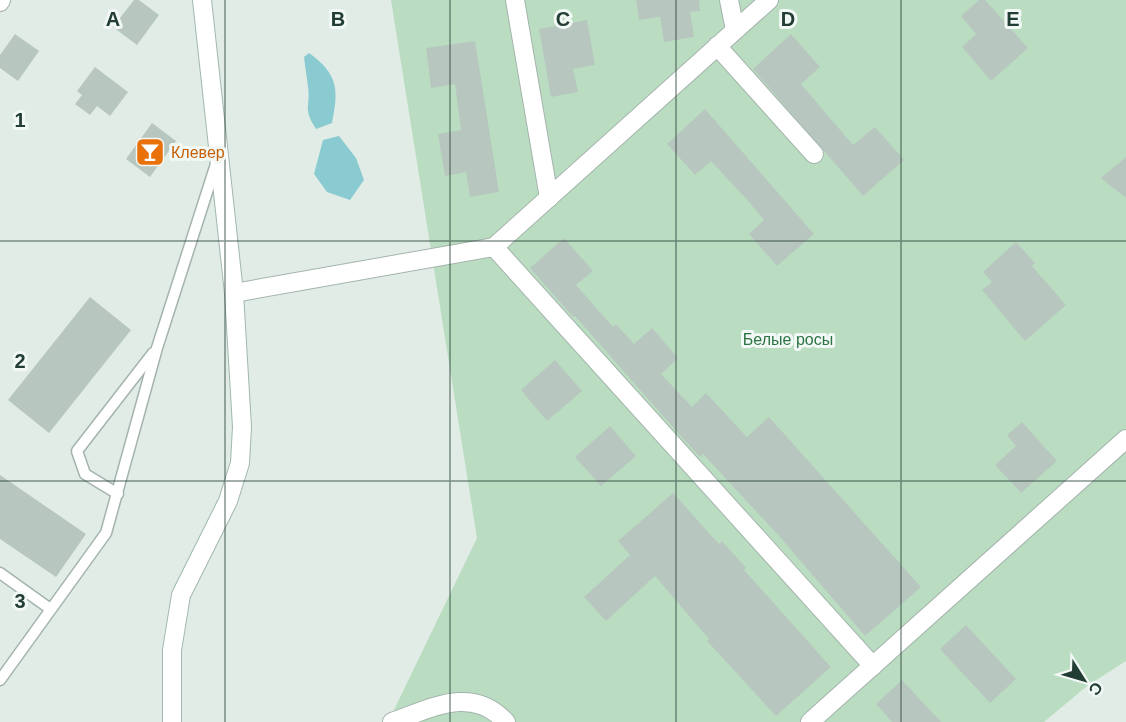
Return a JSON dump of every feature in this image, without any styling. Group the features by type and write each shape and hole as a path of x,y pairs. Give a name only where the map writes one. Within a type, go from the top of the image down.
{"street":[{"path":"172,722 172,650 181,595 228,501 240,463 242,427 234,294 202,0"},
{"path":"515,0 549,198"},
{"path":"729,0 735,30"},
{"path":"234,294 494,247 769,0"},
{"path":"717,46 814,154"},
{"path":"494,247 873,666"},
{"path":"810,722 1126,440"},
{"path":"392,722 449,702 476,702 494,709 506,722"}],"lane":[{"path":"0,680 106,533 157,348 218,158"},
{"path":"118,494 85,474 77,452 157,348"},
{"path":"0,573 49,609"}],"green space":[{"name":"Белые росы","path":"391,0 1126,0 1126,661 1087,686 1044,722 409,722 392,714 477,538"}],"water":[{"path":"309,53 331,75 335,91 332,123 316,129 308,111 309,94 304,57"},
{"path":"339,136 356,158 364,180 350,200 327,192 314,174 323,140"}],"building":[{"path":"134,0 139,0 159,15 137,45 113,27"},
{"path":"636,0 699,0 700,11 690,12 694,37 664,42 660,17 639,20"},
{"path":"979,0 985,0 1028,48 991,81 962,47 976,34 961,16"},
{"path":"587,20 595,65 573,69 578,92 551,97 539,29"},
{"path":"15,34 39,51 18,81 0,68 0,55"},
{"path":"791,34 820,67 801,84 853,145 875,127 904,160 863,196 753,69"},
{"path":"475,41 499,192 470,197 466,172 445,176 438,134 461,130 455,84 431,88 426,48"},
{"path":"95,67 128,92 110,116 97,106 90,115 75,104 82,95 77,91"},
{"path":"705,109 814,234 777,266 749,234 764,220 748,201 711,161 695,175 667,144"},
{"path":"152,123 176,141 150,177 126,159"},
{"path":"1126,157 1126,198 1101,178"},
{"path":"564,238 593,271 576,285 613,327 616,324 634,344 652,328 678,358 661,374 692,407 706,393 747,437 769,417 921,587 865,636 779,536 703,454 700,457 530,268"},
{"path":"1016,242 1035,263 1032,266 1066,305 1025,341 982,290 992,282 983,272"},
{"path":"90,297 131,330 49,433 8,400"},
{"path":"555,360 582,391 547,421 521,390"},
{"path":"1022,422 1057,461 1021,493 995,465 1016,446 1007,435"},
{"path":"610,426 636,456 601,486 575,457"},
{"path":"0,475 86,534 56,577 0,539"},
{"path":"673,493 719,544 722,541 746,568 744,570 831,667 776,716 707,641 709,639 655,576 606,621 584,597 630,555 618,541"},
{"path":"966,625 1016,679 990,703 940,649"},
{"path":"902,680 941,722 892,722 876,704"}],"place":[{"name":"Клевер","path":"150,152"}]}
